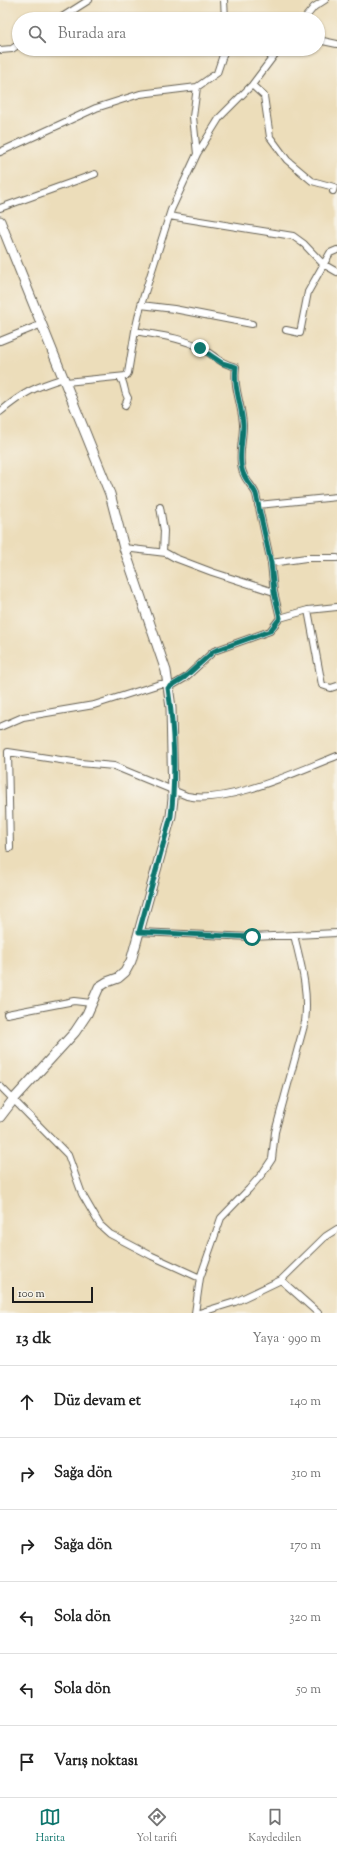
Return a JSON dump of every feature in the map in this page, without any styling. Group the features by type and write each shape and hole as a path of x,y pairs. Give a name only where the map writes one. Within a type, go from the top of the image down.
{"street":[{"path":"70,12 88,0"},
{"path":"224,0 225,12"},
{"path":"310,12 314,7 325,0"},
{"path":"325,41 337,44"},
{"path":"0,50 12,49"},
{"path":"0,152 96,108 140,94 197,87 217,73 223,56"},
{"path":"0,412 20,395 35,387 65,380 126,376 128,373 141,305 169,216 197,154 220,117 252,85 274,56"},
{"path":"252,85 264,96 270,137 286,160 312,181 331,185 334,187 333,191"},
{"path":"197,87 193,117 197,154"},
{"path":"0,208 95,174"},
{"path":"169,216 292,236 304,244 323,264 337,272"},
{"path":"0,221 110,494 124,548 166,671 171,708 173,789 171,816 131,961 125,972 99,988 87,1014 75,1032 13,1100 0,1117"},
{"path":"286,330 300,333 308,292 330,253 337,250"},
{"path":"141,305 174,309 252,324"},
{"path":"0,341 42,324"},
{"path":"135,330 183,341 200,348 222,363 236,367 236,390 243,424 242,463 244,476 252,484 258,505 271,563 274,592 280,618"},
{"path":"120,377 125,385 125,394 128,398 125,406"},
{"path":"258,505 337,497"},
{"path":"160,507 164,531 163,552"},
{"path":"124,548 163,552 212,572 274,592"},
{"path":"271,563 306,558 337,558"},
{"path":"0,727 23,717 94,705 153,686 168,686 184,678 214,651 270,631 280,618 308,610 337,607"},
{"path":"308,610 322,685 331,688 337,686"},
{"path":"0,752 80,764 114,766 187,796 198,798 222,796 266,783 337,756"},
{"path":"8,752 8,832 10,848"},
{"path":"139,932 252,937 337,932"},
{"path":"195,1313 200,1278 221,1218 254,1184 272,1159 274,1132 305,1022 307,1005 306,983 294,935"},
{"path":"7,1014 74,1001 91,1003"},
{"path":"0,1086 68,1155 82,1194 100,1225 110,1234 152,1256 200,1278"},
{"path":"0,1097 5,1092"},
{"path":"199,1313 235,1302 281,1280 326,1236 337,1229"},
{"path":"281,1280 318,1313"}],"route":[{"path":"200,348 222,363 236,367 234,375 243,424 242,463 244,476 252,484 256,494 271,563 271,576 280,618 270,631 214,651 184,678 168,688 171,708 173,799 171,816 139,932 252,937"}]}
